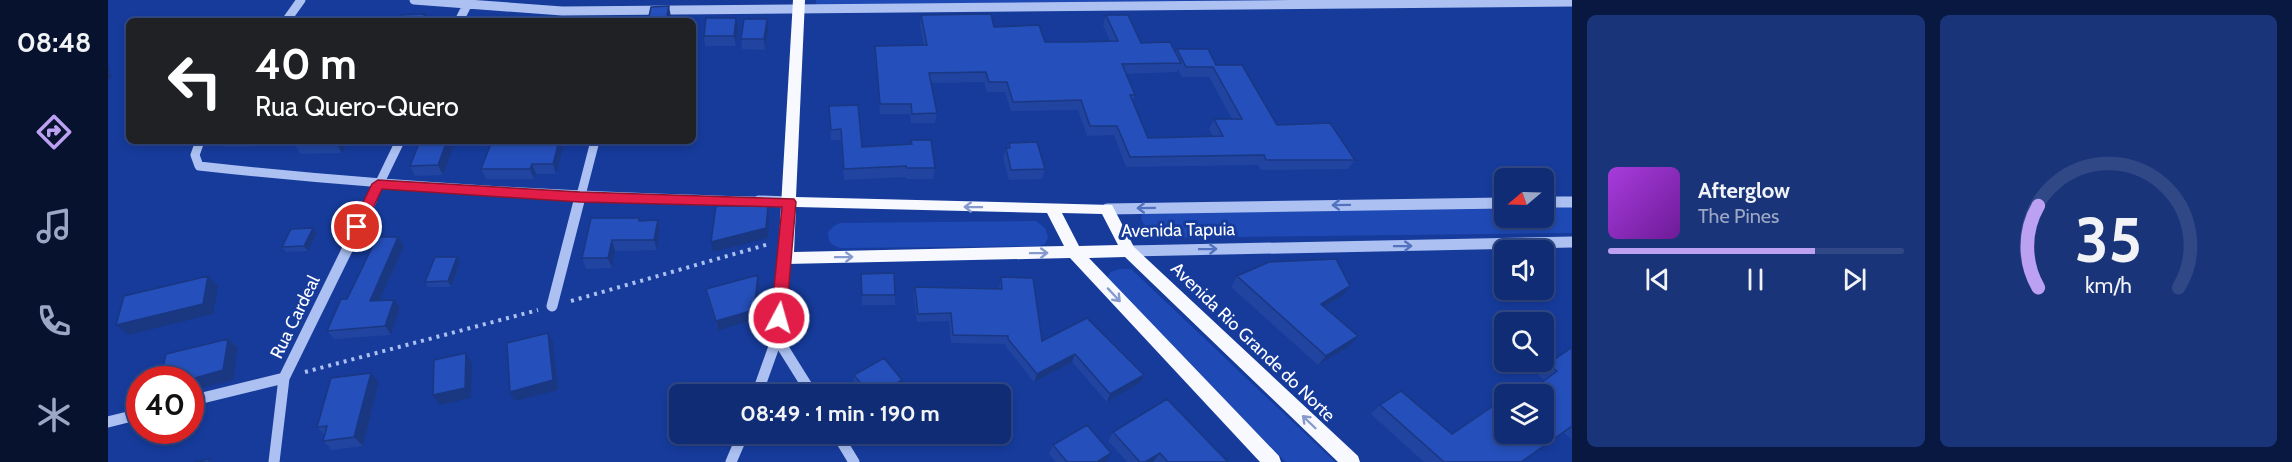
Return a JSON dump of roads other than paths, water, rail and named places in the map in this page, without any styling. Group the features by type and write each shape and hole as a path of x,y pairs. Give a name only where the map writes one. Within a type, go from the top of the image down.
{"main road":[{"path":"786,258 798,4"},
{"name":"Avenida Tapuia","path":"789,202 1107,209"},
{"path":"1053,209 1074,252 1272,462"},
{"name":"Avenida Rio Grande do Norte","path":"1107,209 1129,251 1351,462"},
{"name":"Avenida Tapuia","path":"786,258 1129,251"}],"street":[{"path":"288,18 301,0"},
{"path":"414,0 528,10 630,11 798,4 1572,2"},
{"path":"460,18 467,5"},
{"path":"629,18 630,11"},
{"path":"199,144 195,155 199,165 279,176 580,197 789,202"},
{"name":"Rua Cardeal","path":"274,462 284,378 398,144"},
{"path":"552,306 594,144"},
{"path":"1554,202 1572,202"},
{"name":"Avenida Tapuia","path":"1107,209 1494,203"},
{"name":"Avenida Tapuia","path":"1129,251 1572,242"},
{"path":"761,384 777,338 786,258"},
{"path":"777,338 806,384"},
{"path":"204,398 284,378"},
{"path":"108,422 126,418"},
{"path":"731,462 739,444"},
{"path":"843,444 854,462"}]}
